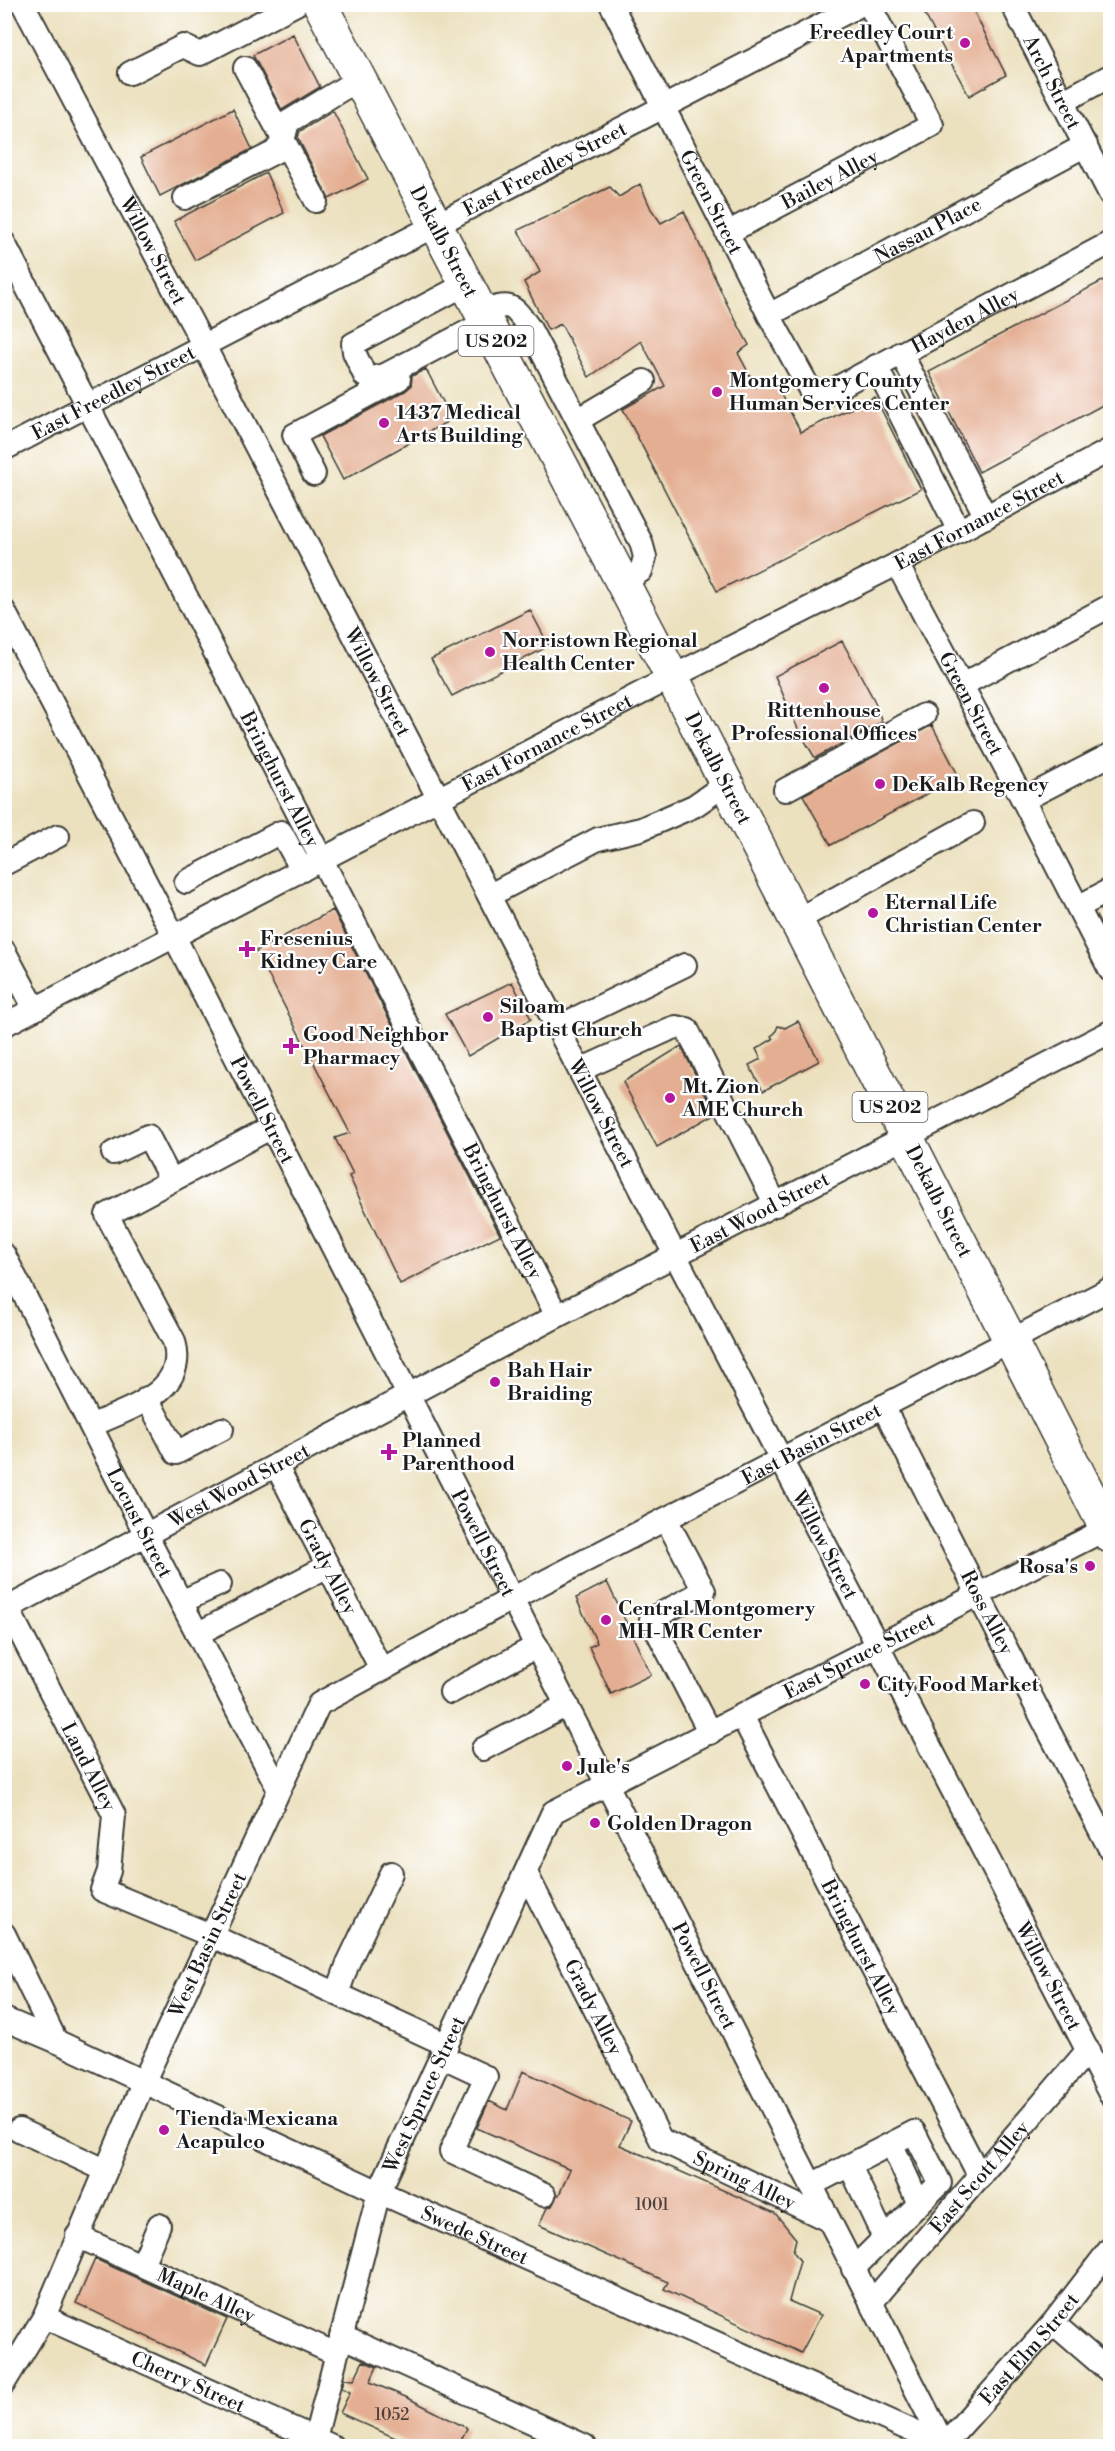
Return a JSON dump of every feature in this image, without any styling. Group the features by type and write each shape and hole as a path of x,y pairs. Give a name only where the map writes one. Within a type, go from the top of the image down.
{"highway":[{"name":"Dekalb Street","path":"320,4 672,677 1109,1530"}],"street":[{"name":"Willow Street","path":"23,4 490,895 780,1460 1110,2094"},
{"path":"130,73 183,46 200,54 296,4"},
{"name":"Green Street","path":"611,4 769,315 809,388 818,394"},
{"name":"East Freedley Street","path":"4,449 436,227 862,4"},
{"name":"Bailey Alley","path":"727,233 932,125 869,4"},
{"name":"Arch Street","path":"1012,4 1110,194"},
{"path":"245,68 316,201"},
{"path":"1062,102 1110,76"},
{"path":"185,198 275,152 283,141 288,122 359,79"},
{"name":"Nassau Place","path":"769,315 1086,145"},
{"name":"Bringhurst Alley","path":"4,243 88,405 312,865 556,1316"},
{"name":"Hayden Alley","path":"818,394 828,392 1110,243"},
{"path":"466,284 354,344 354,352 365,376 372,378 385,375 486,322"},
{"path":"314,474 294,435 486,322 502,304 514,308 530,329 636,531 645,557 641,571 622,583"},
{"path":"901,353 986,517"},
{"path":"876,366 959,531"},
{"path":"578,420 644,381"},
{"name":"East Fornance Street","path":"4,1025 175,938 672,677 897,564 1110,450"},
{"name":"Green Street","path":"897,564 1023,800 1110,970"},
{"path":"962,685 1110,606"},
{"name":"Powell Street","path":"4,611 272,1127 944,2446"},
{"path":"785,790 924,715"},
{"path":"1023,800 1110,755"},
{"path":"490,895 598,839 641,829 694,806 726,784"},
{"path":"795,921 973,823"},
{"path":"186,882 281,832 312,865"},
{"path":"4,864 58,837"},
{"path":"1078,907 1110,890"},
{"path":"4,951 35,1009"},
{"path":"558,1027 685,965"},
{"path":"580,1070 670,1029 676,1027 687,1029 776,1205"},
{"name":"East Wood Street","path":"409,1395 556,1316 677,1256 1110,1032"},
{"path":"91,1426 147,1398 169,1382 176,1368 178,1354 174,1341 107,1215 272,1127"},
{"path":"113,1153 148,1137 171,1180"},
{"name":"Locust Street","path":"4,1255 278,1788"},
{"name":"East Basin Street","path":"513,1598 1110,1289"},
{"name":"West Wood Street","path":"6,1606 146,1535 409,1395"},
{"path":"147,1398 176,1453 222,1429"},
{"name":"Ross Alley","path":"883,1406 1110,1849"},
{"name":"Grady Alley","path":"276,1465 381,1669"},
{"path":"666,1519 704,1592 651,1619 710,1732"},
{"name":"East Spruce Street","path":"608,1784 978,1594 1109,1530"},
{"path":"197,1634 328,1566"},
{"path":"181,1602 220,1584"},
{"name":"West Basin Street","path":"4,2383 44,2317 143,2083 278,1788 319,1704 513,1598"},
{"name":"Land Alley","path":"6,1606 114,1815 109,1871 102,1890 210,1935 337,1994 444,2050 486,2077 451,2151 544,2195"},
{"path":"451,1692 537,1646"},
{"path":"483,1749 567,1705"},
{"name":"Bringhurst Alley","path":"742,1716 980,2177"},
{"name":"West Spruce Street","path":"320,2444 339,2345 379,2192 553,1812 608,1784"},
{"path":"337,1994 348,1963 391,1873"},
{"name":"Grady Alley","path":"526,1873 661,2140"},
{"path":"4,1934 56,2041"},
{"name":"Swede Street","path":"4,2019 56,2041 379,2192 944,2446"},
{"name":"East Scott Alley","path":"871,2302 1088,2050"},
{"path":"19,2130 105,2170"},
{"path":"811,2185 914,2132 940,2183 853,2269"},
{"name":"Spring Alley","path":"661,2140 828,2220"},
{"path":"850,2166 884,2238"},
{"path":"142,2265 159,2225"},
{"name":"Maple Alley","path":"77,2236 142,2265 585,2446"},
{"name":"East Elm Street","path":"944,2446 1053,2323 1110,2249"},
{"name":"Cherry Street","path":"44,2317 320,2444"},
{"path":"1053,2323 1110,2372"}],"building":[{"name":"Freedley Court Apartments","path":"935,4 970,4 1006,75 969,96 923,11"},
{"path":"293,34 320,87 282,110 253,55"},
{"path":"233,109 252,149 160,196 141,157"},
{"path":"333,111 368,179 329,199 298,138 300,131"},
{"path":"266,173 284,213 195,260 174,221"},
{"name":"Montgomery County Human Services Center","path":"640,184 651,209 661,223 684,211 727,304 749,345 738,353 756,387 772,378 801,432 875,397 921,489 717,591 623,409 665,386 641,341 589,377 561,324 548,330 524,282 540,272 518,230 610,187 619,197"},
{"path":"1110,277 1110,401 979,472 929,372"},
{"name":"1437 Medical Arts Building","path":"426,369 452,419 343,480 320,436 405,391 411,386 412,376"},
{"name":"Norristown Regional Health Center","path":"530,610 549,646 452,696 431,659"},
{"name":"Rittenhouse Professional Offices","path":"842,641 874,700 882,722 815,758 799,731 775,676"},
{"name":"DeKalb Regency","path":"932,725 959,777 831,845 803,795"},
{"path":"333,910 500,1235 400,1284 349,1176 353,1174 335,1138 350,1133 256,951"},
{"name":"Siloam Baptist Church","path":"512,982 531,1019 468,1056 445,1014"},
{"path":"798,1021 819,1061 763,1091 749,1065 761,1059 756,1049 773,1039 771,1036 778,1026 785,1028"},
{"name":"Mt. Zion AME Church","path":"681,1046 715,1114 657,1147 623,1082"},
{"name":"Central Montgomery MH-MR Center","path":"607,1582 651,1675 611,1694 589,1647 597,1643 576,1598"},
{"path":"523,2071 631,2121 620,2145 775,2213 796,2239 793,2251 800,2261 789,2301 821,2315 801,2353 664,2289 668,2282 539,2225 547,2208 552,2206 559,2195 570,2169 477,2128 489,2101 507,2110"},
{"path":"95,2259 227,2319 206,2365 76,2303"},
{"path":"363,2361 377,2367 370,2382 408,2398 467,2428 458,2446 413,2446 340,2413 350,2392 342,2388 344,2379 354,2380"}],"place":[{"name":"Freedley Court Apartments","path":"965,43"},
{"name":"Montgomery County Human Services Center","path":"717,392"},
{"name":"1437 Medical Arts Building","path":"384,423"},
{"name":"Norristown Regional Health Center","path":"490,652"},
{"name":"Rittenhouse Professional Offices","path":"824,688"},
{"name":"DeKalb Regency","path":"880,784"},
{"name":"Eternal Life Christian Center","path":"873,913"},
{"name":"Fresenius Kidney Care","path":"247,949"},
{"name":"Siloam Baptist Church","path":"488,1017"},
{"name":"Good Neighbor Pharmacy","path":"291,1046"},
{"name":"Mt. Zion AME Church","path":"670,1098"},
{"name":"Bah Hair Braiding","path":"495,1382"},
{"name":"Planned Parenthood","path":"389,1452"},
{"name":"Rosa's","path":"1090,1566"},
{"name":"Central Montgomery MH-MR Center","path":"606,1620"},
{"name":"City Food Market","path":"865,1684"},
{"name":"Jule's","path":"567,1766"},
{"name":"Golden Dragon","path":"595,1823"},
{"name":"Tienda Mexicana Acapulco","path":"164,2130"}]}
